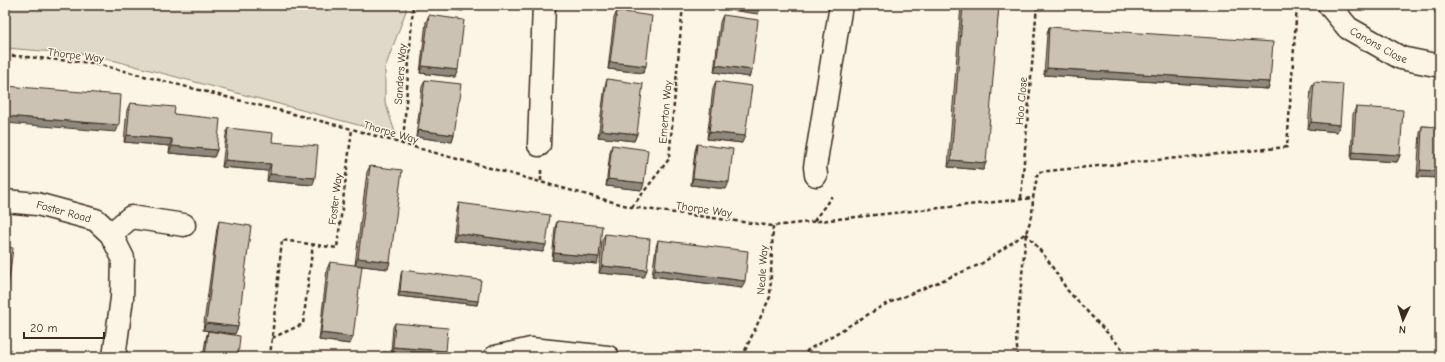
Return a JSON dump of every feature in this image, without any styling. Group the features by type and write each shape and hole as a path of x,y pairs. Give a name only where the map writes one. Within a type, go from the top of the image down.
{"street":[{"path":"539,145 544,5"},
{"path":"816,175 815,167 841,5"},
{"name":"Canons Close","path":"1329,5 1348,28 1400,58 1440,66"},
{"name":"Foster Road","path":"5,201 37,204 96,220 111,234 123,258 122,298 114,357"},
{"path":"111,234 131,217 184,225"},
{"path":"495,357 531,349 608,357"}],"path":[{"name":"Sanders Way","path":"403,144 413,5"},
{"name":"Emerton Way","path":"631,207 669,160 683,5"},
{"name":"Hoo Close","path":"1021,198 1037,5"},
{"path":"1018,357 1016,338 1026,233 1032,216 1033,198 1038,172 1287,147 1297,5"},
{"name":"Thorpe Way","path":"5,55 93,63 352,129 631,207 773,226 1021,198 1033,198"},
{"name":"Foster Way","path":"282,240 337,248 352,129"},
{"name":"Neale Way","path":"742,357 770,297 773,226"},
{"path":"801,357 808,350 884,305 981,264 1026,233"},
{"path":"1026,233 1047,259 1068,292 1130,357"},
{"path":"270,357 282,240 313,244 303,324 272,338"}],"shaded area":[{"path":"5,5 406,5 406,11 385,68 385,102 396,135 93,55 5,48"}],"building":[{"path":"748,5 761,5 761,7"},
{"path":"963,5 999,5 986,163 951,160"},
{"path":"617,11 652,16 646,66 610,62"},
{"path":"429,15 464,20 458,70 422,66"},
{"path":"723,15 758,20 752,70 716,65"},
{"path":"1049,27 1273,42 1270,82 1047,68"},
{"path":"607,79 643,84 637,134 601,130"},
{"path":"425,80 461,84 454,135 418,130"},
{"path":"716,81 752,86 745,136 709,132"},
{"path":"1314,82 1343,84 1340,125 1311,122"},
{"path":"5,86 121,95 119,125 5,116"},
{"path":"130,103 175,107 174,114 220,119 217,150 172,146 172,139 127,135"},
{"path":"1356,107 1403,110 1400,155 1353,152"},
{"path":"1422,126 1440,127 1440,171 1420,170"},
{"path":"228,128 273,133 272,142 318,146 315,178 270,174 271,164 225,160"},
{"path":"697,144 733,149 729,182 693,178"},
{"path":"612,145 648,150 644,183 608,179"},
{"path":"370,166 402,170 390,262 358,258"},
{"path":"459,203 550,215 546,245 456,233"},
{"path":"219,221 251,226 238,327 206,323"},
{"path":"557,221 602,226 599,257 554,253"},
{"path":"605,234 650,239 647,270 602,266"},
{"path":"658,240 748,251 745,281 655,269"},
{"path":"5,247 13,248 5,311"},
{"path":"330,262 362,266 353,337 321,333"},
{"path":"402,270 481,280 478,301 400,292"},
{"path":"395,323 448,328 446,351 393,347"},
{"path":"208,331 240,336 238,357 205,357"},
{"path":"383,352 412,354 412,357 383,357"}]}
